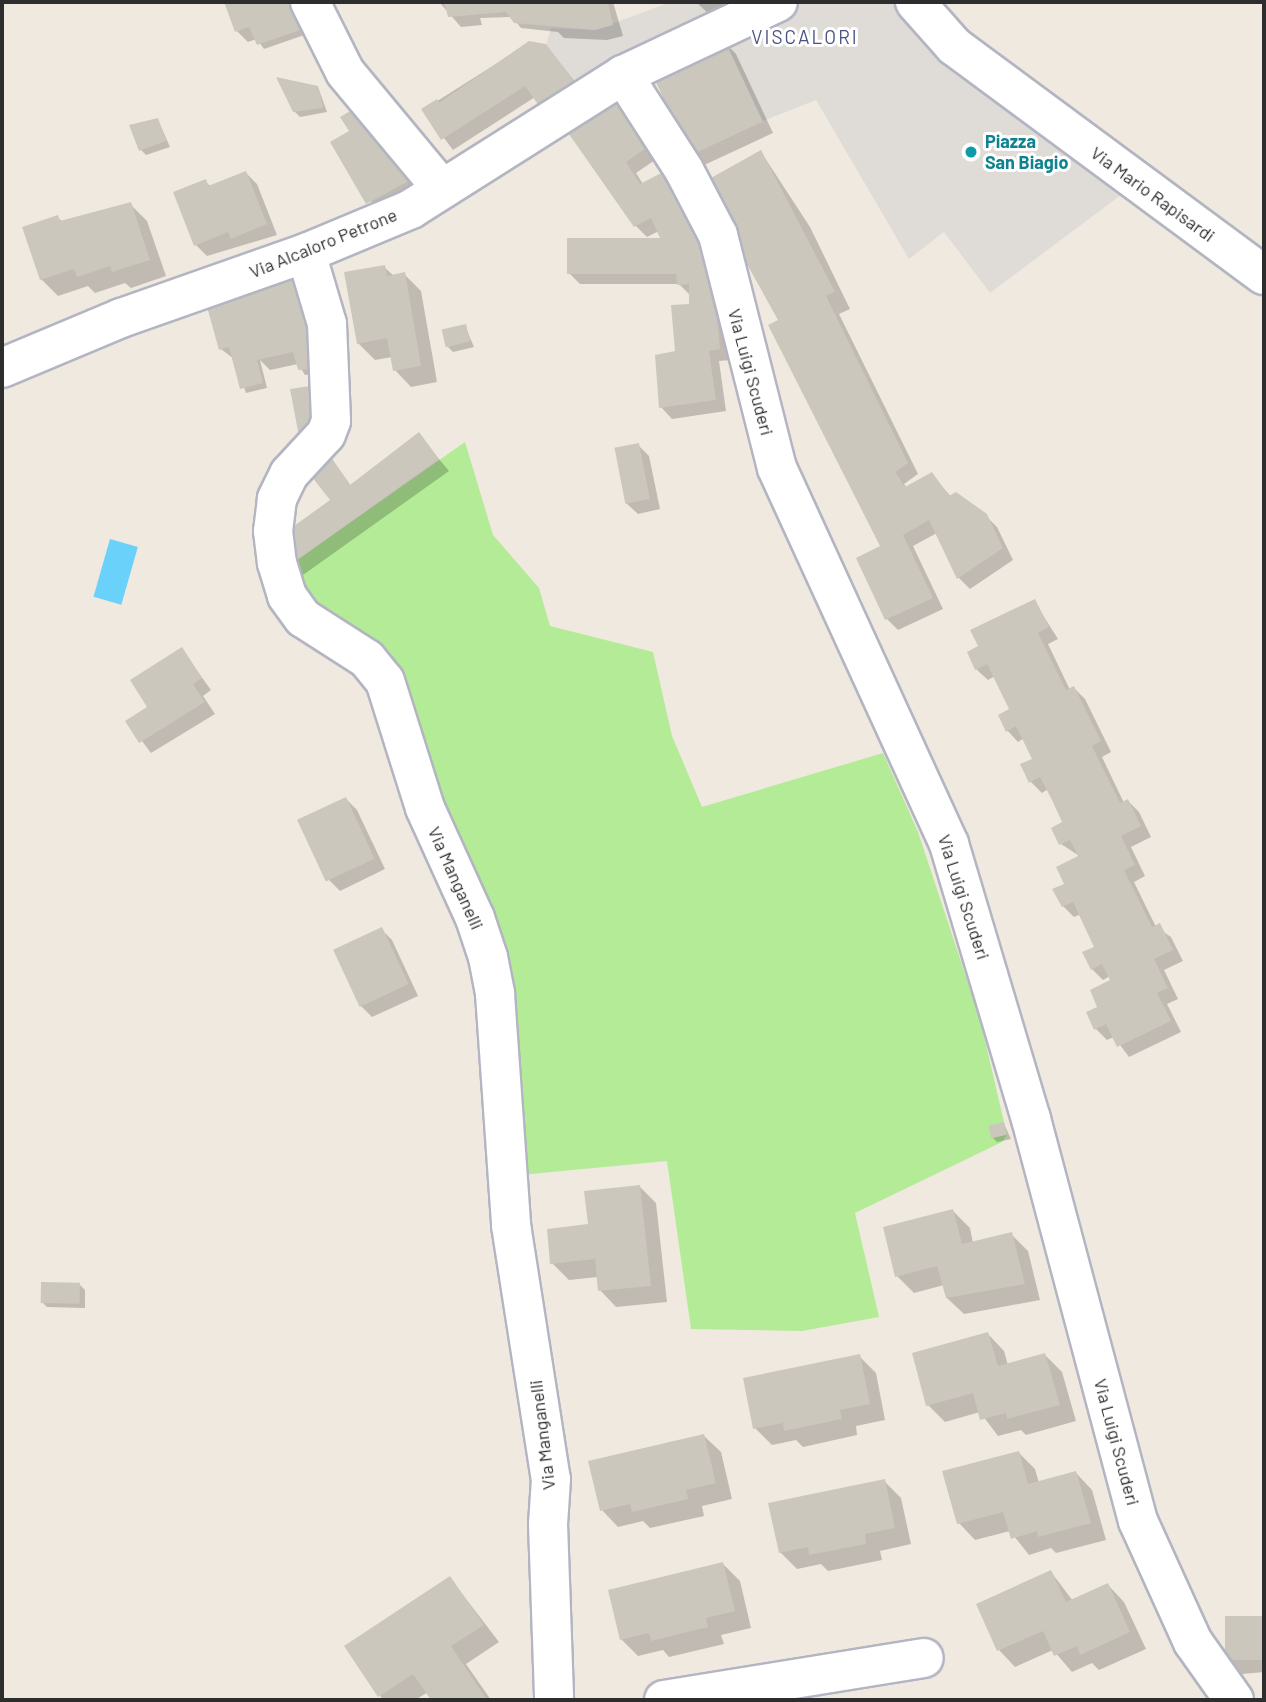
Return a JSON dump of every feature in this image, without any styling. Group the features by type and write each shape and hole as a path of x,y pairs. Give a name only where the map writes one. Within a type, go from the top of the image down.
{"street":[{"path":"310,2 345,72 442,189"},
{"name":"Via Alcaloro Petrone","path":"2,368 121,318 306,253 411,209 624,75 778,2"},
{"name":"Via Mario Rapisardi","path":"915,2 954,46 1264,275"},
{"path":"943,2 954,46"},
{"name":"Via Luigi Scuderi","path":"624,75 684,170 718,236 737,325 777,468 949,845 1031,1119 1138,1521 1193,1642 1234,1700"},
{"name":"Via Manganelli","path":"306,253 327,324 331,421 326,434 289,474 277,499 273,531 277,563 287,596 303,618 367,659 384,681 425,808 475,918 488,957 495,993 511,1225 551,1479 548,1524 554,1700"},
{"path":"664,1700 924,1658"}],"green space":[{"path":"465,442 493,535 539,588 550,626 653,652 672,736 702,807 883,753 918,832 980,1019 1007,1135 1002,1142 855,1213 879,1317 802,1331 691,1329 667,1161 520,1175 445,816 405,676 379,646 301,595 290,565"}],"shaded area":[{"name":"Piazza San Biagio","path":"671,2 942,2 954,46 1137,183 990,293 944,232 909,259 816,100 763,121 725,41 623,75 573,80 546,44 551,28 595,30"}],"water":[{"path":"110,539 138,547 121,605 93,597"}],"building":[{"path":"224,2 291,2 306,28 257,45 249,27 235,32"},
{"path":"444,2 608,2 613,25 595,30 514,23 506,12 448,17"},
{"path":"529,41 546,44 573,80 542,110 525,86 441,140 421,109 437,99 439,103"},
{"path":"725,41 763,122 690,155 652,75"},
{"path":"276,77 318,86 323,108 293,112"},
{"path":"613,93 649,146 626,162 640,184 669,169 693,215 714,284 720,349 709,351 716,400 659,408 655,355 675,351 671,305 689,304 689,284 677,285 676,274 567,274 567,238 660,238 651,218 634,227 564,127"},
{"path":"359,106 418,176 366,204 330,142 349,131 340,117"},
{"path":"158,118 166,141 139,151 129,125"},
{"path":"761,150 835,292 826,296 908,463 895,472 905,487 932,472 949,496 956,492 987,514 1003,548 957,579 929,520 903,535 933,598 885,620 856,558 880,546 768,325 778,320 702,183"},
{"path":"246,171 267,224 231,239 228,232 194,246 173,192 206,179 208,186"},
{"path":"131,202 150,260 112,272 110,266 77,277 74,269 40,280 22,227 58,215 60,221"},
{"path":"385,265 387,276 405,272 421,366 393,371 387,338 357,344 344,272"},
{"path":"299,268 322,368 298,370 293,352 257,360 263,383 240,389 229,347 219,350 206,303"},
{"path":"466,324 470,342 446,347 442,330"},
{"path":"324,384 297,460 300,442 290,389"},
{"path":"419,432 439,459 290,565 287,531 330,500 305,468 325,449 350,485"},
{"path":"639,443 650,499 625,504 614,448"},
{"path":"1035,599 1049,627 1038,633 1066,690 1074,686 1101,741 1092,746 1120,803 1128,799 1141,826 1121,836 1135,865 1124,870 1152,927 1160,923 1173,950 1154,959 1168,988 1157,993 1171,1021 1117,1047 1106,1024 1094,1030 1086,1012 1097,1007 1090,990 1110,980 1102,964 1091,970 1082,952 1094,947 1073,902 1062,907 1052,889 1064,884 1056,867 1078,856 1070,840 1059,845 1051,828 1062,822 1040,777 1029,783 1020,764 1032,759 1016,726 1006,732 998,715 1009,709 987,664 975,670 967,652 978,646 970,630"},
{"path":"182,647 202,678 193,684 205,702 139,743 125,721 147,707 130,680"},
{"path":"346,797 375,859 326,881 297,820"},
{"path":"382,927 409,984 360,1007 333,950"},
{"path":"1004,1122 1007,1135 991,1138 988,1126"},
{"path":"640,1185 651,1286 598,1291 595,1259 550,1264 547,1229 588,1224 584,1191"},
{"path":"953,1209 962,1244 1012,1232 1025,1284 946,1298 937,1266 895,1277 883,1227"},
{"path":"41,1282 80,1283 80,1304 41,1303"},
{"path":"988,1332 998,1366 1045,1353 1060,1405 1007,1419 1006,1413 980,1420 973,1393 926,1406 912,1353"},
{"path":"860,1354 870,1404 840,1410 842,1419 784,1431 783,1423 753,1429 743,1378"},
{"path":"704,1434 716,1483 686,1490 688,1499 632,1512 630,1504 600,1511 588,1461"},
{"path":"1019,1451 1028,1484 1076,1471 1091,1523 1038,1537 1037,1531 1011,1539 1003,1512 957,1524 942,1471"},
{"path":"885,1479 895,1528 865,1534 866,1544 809,1555 808,1547 779,1553 768,1503"},
{"path":"723,1562 735,1611 706,1618 708,1627 651,1641 649,1633 620,1640 608,1590"},
{"path":"1051,1570 1066,1602 1108,1583 1130,1632 1080,1655 1077,1646 1054,1656 1043,1631 997,1651 976,1604"},
{"path":"450,1576 484,1625 451,1646 487,1700 431,1700 413,1674 378,1697 344,1646"},
{"path":"1225,1616 1264,1616 1264,1660 1225,1660"}],"place":[{"name":"Piazza San Biagio","path":"971,152"}],"district":[{"name":"VISCALORI","path":"805,37"}]}
